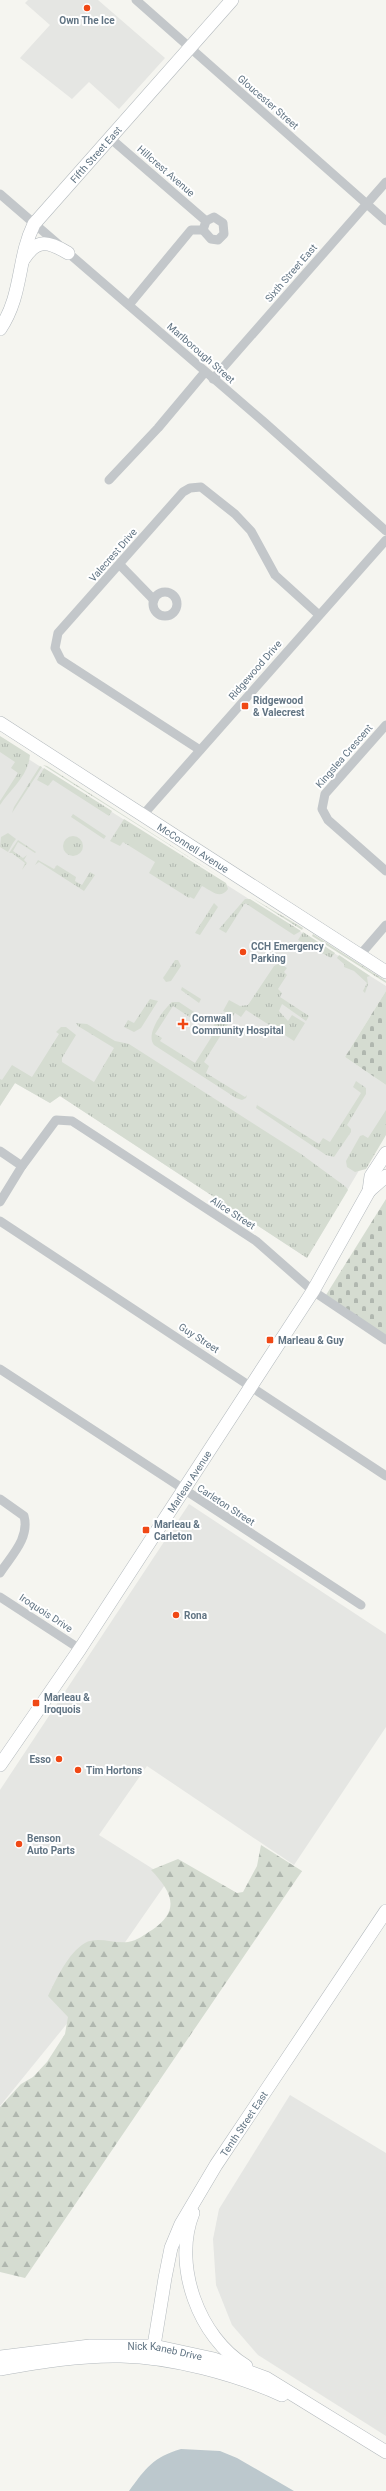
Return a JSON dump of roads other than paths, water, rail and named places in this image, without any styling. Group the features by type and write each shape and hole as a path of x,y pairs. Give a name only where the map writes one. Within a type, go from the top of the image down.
{"street":[{"name":"Gloucester Street","path":"136,0 386,220"},
{"name":"Fifth Street East","path":"0,329 16,298 25,246 34,224 232,0"},
{"name":"Hillcrest Avenue","path":"110,138 205,226 191,230 129,305"},
{"name":"Sixth Street East","path":"213,379 386,182"},
{"name":"Marlborough Street","path":"0,194 264,422 386,531"},
{"path":"23,260 32,249 46,243 55,245 68,253"},
{"path":"109,480 158,428 205,372"},
{"name":"Valecrest Drive","path":"200,750 64,663 58,656 54,644 58,633 120,565 183,492 190,488 201,487 208,490 244,523 275,575 318,614"},
{"name":"Ridgewood Drive","path":"142,816 318,614 386,540"},
{"path":"120,565 154,600"},
{"name":"McConnell Avenue","path":"0,723 386,972"},
{"name":"Kingslea Crescent","path":"386,725 325,794 322,809 328,820 386,871"},
{"path":"360,955 386,925"},
{"name":"Alice Street","path":"22,1166 56,1120 72,1120 256,1241 313,1291 386,1340"},
{"path":"0,1151 22,1166 0,1202"},
{"name":"Marleau Avenue","path":"369,1191 371,1176 386,1153"},
{"name":"Marleau Avenue","path":"0,1765 80,1648 182,1489 313,1291 369,1191 386,1176"},
{"name":"Guy Street","path":"0,1221 386,1476"},
{"name":"Carleton Street","path":"0,1369 362,1605"},
{"path":"0,1498 24,1516 26,1528 23,1538 0,1573"},
{"name":"Iroquois Drive","path":"0,1597 80,1648"},
{"name":"Tenth Street East","path":"153,2352 171,2248 182,2224 202,2190 386,1911"},
{"path":"202,2190 191,2218 187,2245 187,2272 194,2297 213,2336 236,2360 266,2378"},
{"name":"Nick Kaneb Drive","path":"0,2357 90,2346 214,2359 266,2378 386,2452"},
{"name":"Nick Kaneb Drive","path":"0,2368 84,2357 153,2352 280,2393 316,2410"}],"place":[{"name":"Own The Ice","path":"87,8"},
{"name":"Ridgewood & Valecrest","path":"245,706"},
{"name":"CCH Emergency Parking","path":"243,952"},
{"name":"Cornwall Community Hospital","path":"183,1024"},
{"name":"Marleau & Guy","path":"270,1340"},
{"name":"Marleau & Carleton","path":"146,1530"},
{"name":"Rona","path":"176,1615"},
{"name":"Marleau & Iroquois","path":"36,1703"},
{"name":"Esso","path":"59,1759"},
{"name":"Tim Hortons","path":"78,1770"},
{"name":"Benson Auto Parts","path":"19,1844"}]}
